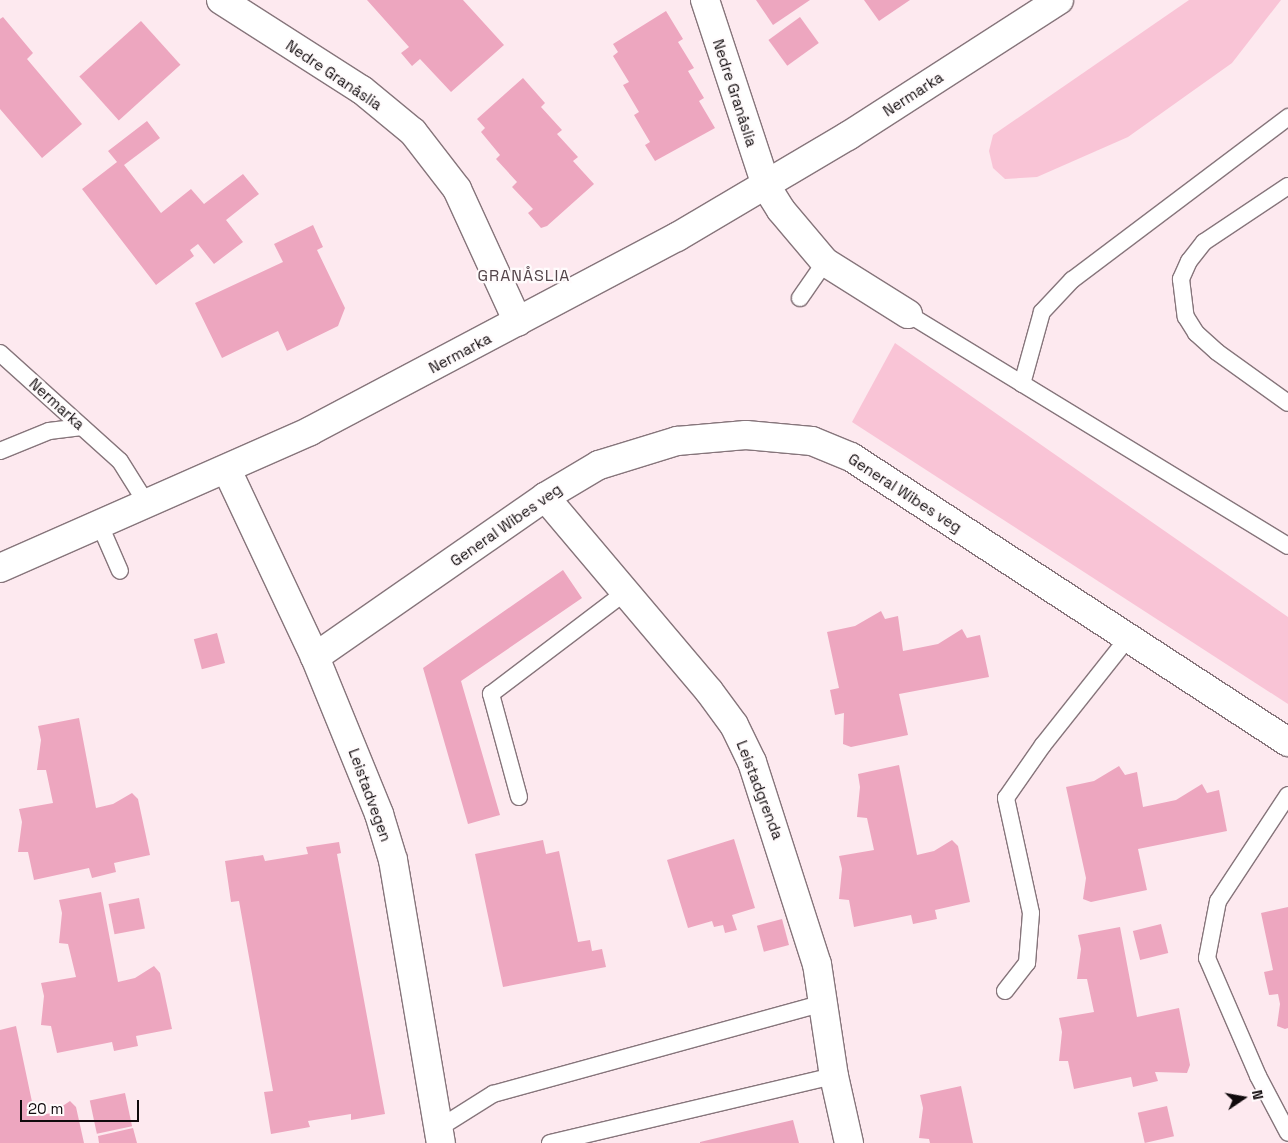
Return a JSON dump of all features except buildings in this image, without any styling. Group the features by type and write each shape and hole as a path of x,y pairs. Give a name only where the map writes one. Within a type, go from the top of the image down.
{"street":[{"name":"Nedre Granåslia","path":"221,0 362,90 413,132 457,189 518,322"},
{"name":"Nedre Granåslia","path":"705,0 766,186"},
{"name":"Nermarka","path":"0,568 99,523 227,470 310,431 677,238 766,186 1059,0"},
{"path":"766,186 781,210 825,262 908,314"},
{"name":"General Wibes veg","path":"314,656 545,497 599,465 677,441 746,435 812,441 851,457 1288,742"},
{"name":"Leistadvegen","path":"227,470 314,656 358,759 393,860 440,1136"},
{"name":"Leistadgrenda","path":"545,497 624,593 709,691 734,725 752,762 817,964 834,1076 849,1143"}],"lane":[{"path":"1022,384 1042,312 1072,280 1288,117"},
{"path":"1288,186 1204,242 1189,261 1181,279 1186,317 1196,333 1217,352 1288,403"},
{"path":"800,298 825,262"},
{"path":"908,314 1288,546"},
{"name":"Nermarka","path":"0,353 120,460 147,504"},
{"path":"0,452 49,430 82,427"},
{"path":"99,523 120,571"},
{"path":"519,796 491,694 624,593"},
{"path":"1005,991 1027,963 1032,913 1006,798 1043,745 1128,639"},
{"path":"1288,795 1218,901 1208,958 1258,1076 1288,1133"},
{"path":"440,1136 493,1094 824,1003"},
{"path":"550,1143 834,1076"}],"shaded area":[{"path":"1189,0 1281,0 1232,63 1128,137 1037,177 1005,179 993,168 989,151 993,135"},
{"path":"895,343 1288,617 1288,704 852,422"}],"district":[{"name":"GRANÅSLIA","path":"524,276"}]}
